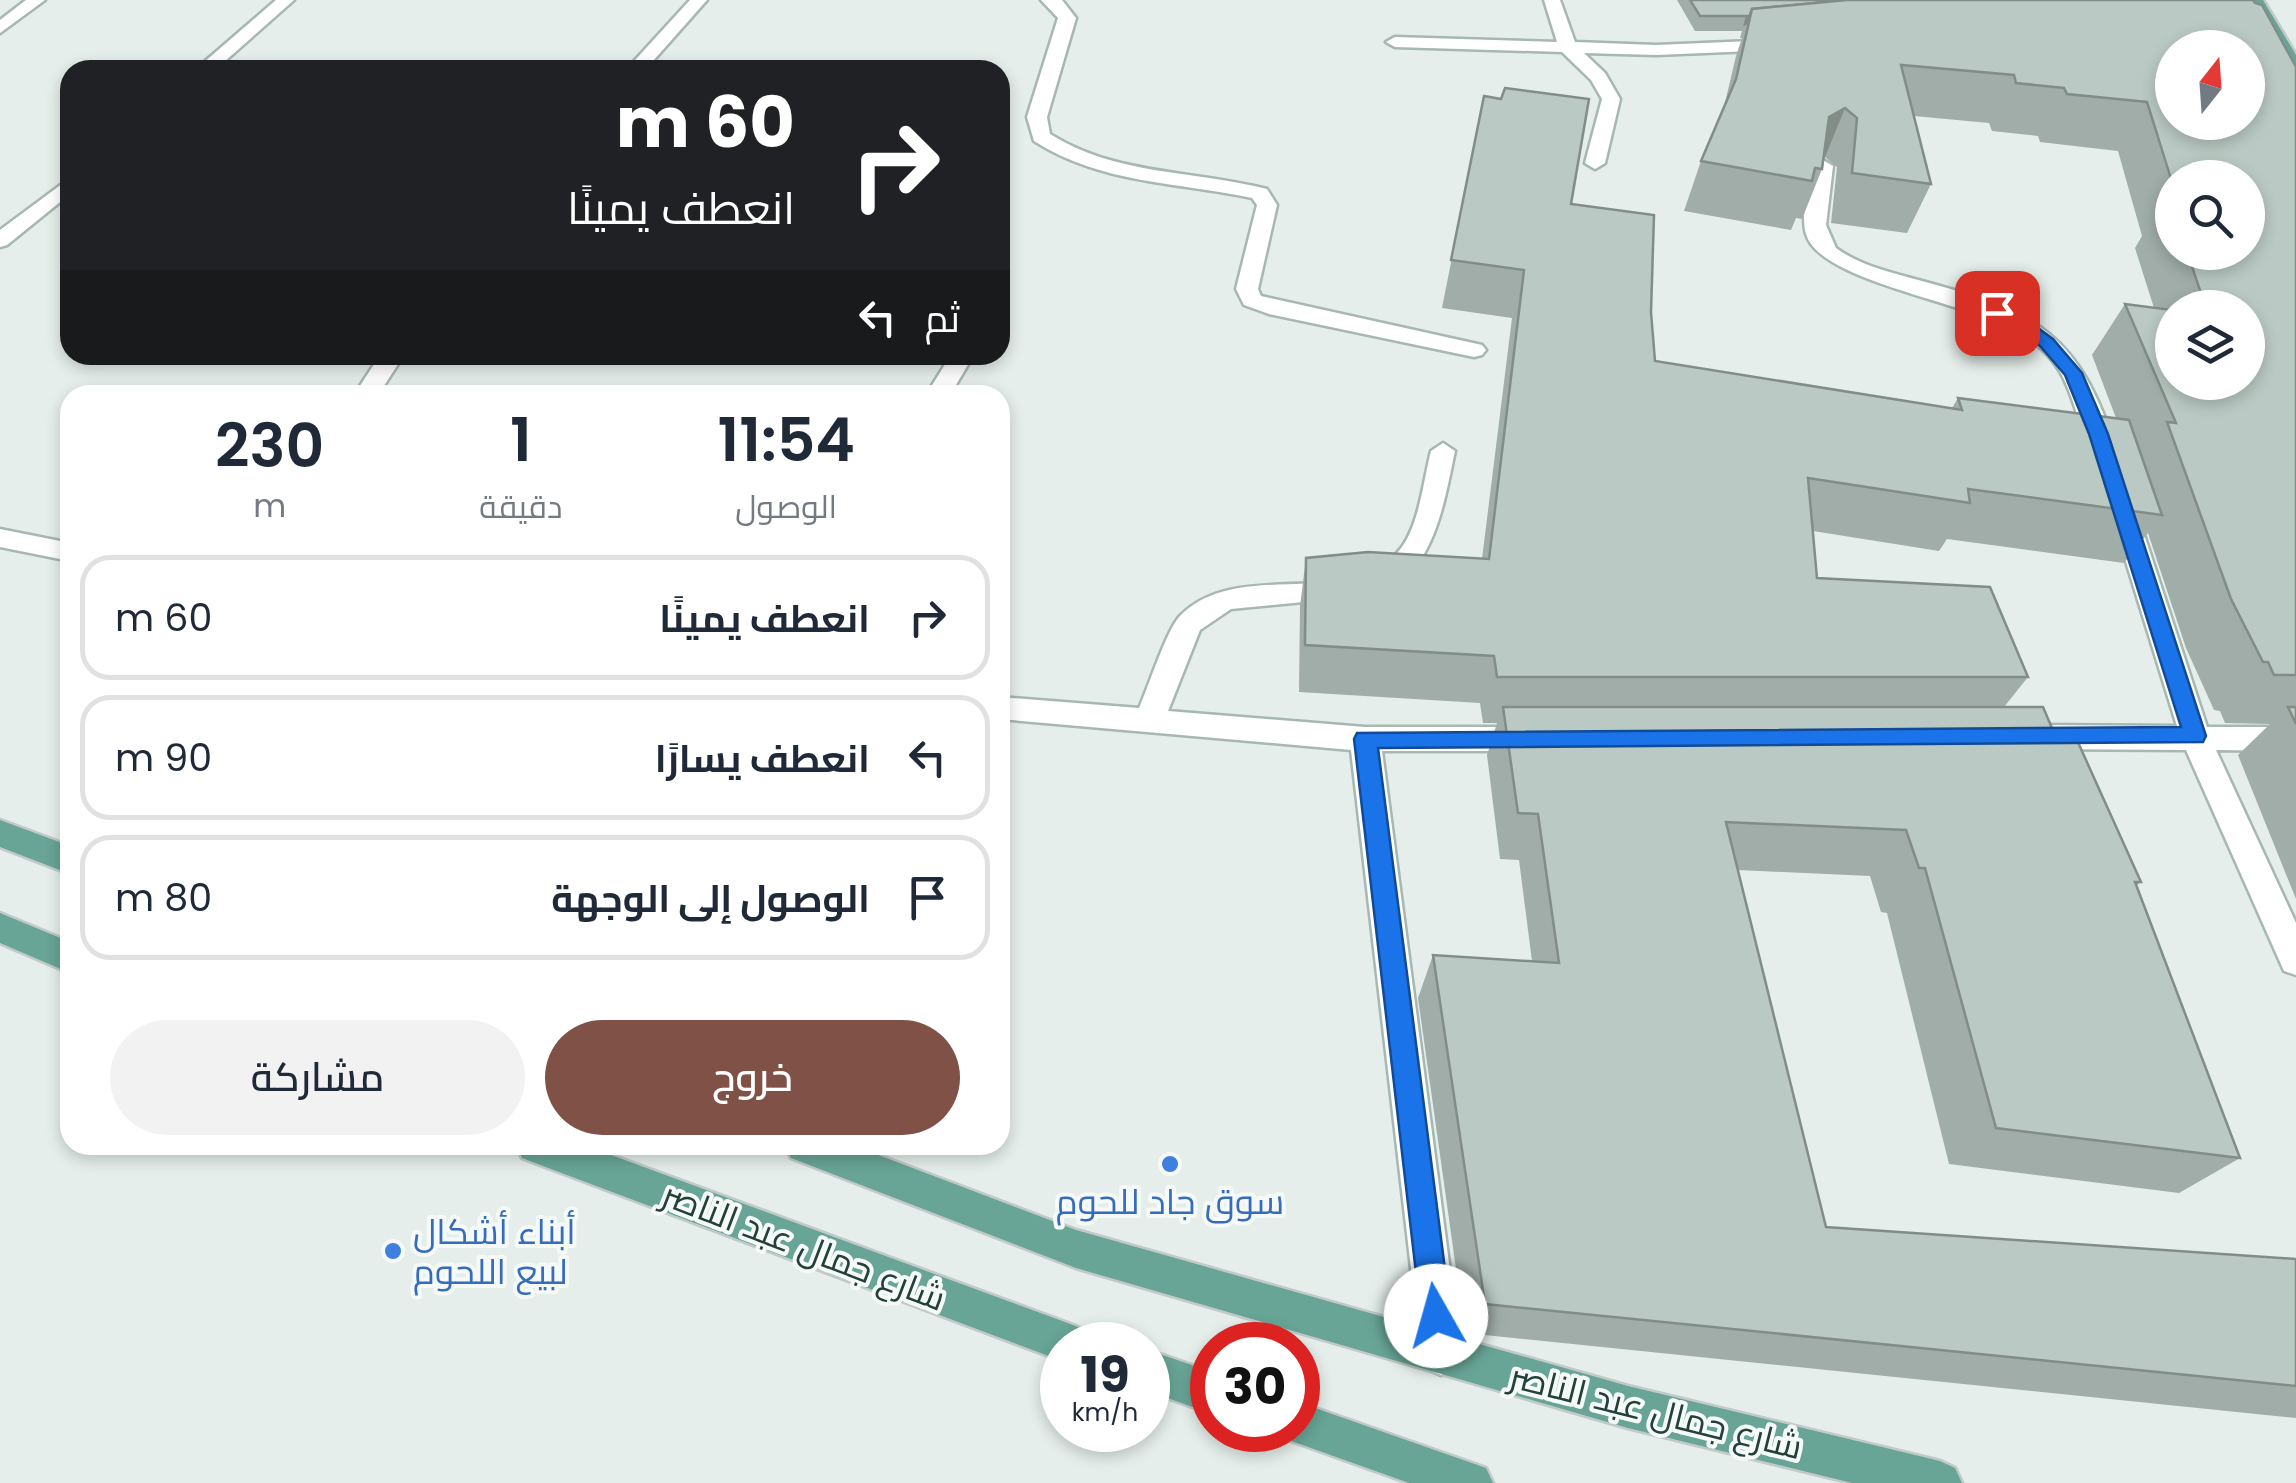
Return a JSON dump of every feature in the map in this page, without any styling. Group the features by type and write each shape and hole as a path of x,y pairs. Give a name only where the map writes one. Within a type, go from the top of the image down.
{"main road":[{"path":"2254,0 2296,71"},
{"path":"0,833 60,856"},
{"path":"0,928 60,954"},
{"name":"شارع جمال عبد الناصر","path":"562,1155 1040,1333"},
{"name":"شارع جمال عبد الناصر","path":"830,1155 1076,1248 1628,1407 1940,1483"},
{"path":"1320,1431 1470,1483"}],"street":[{"path":"0,28 36,0"},
{"path":"216,60 286,0"},
{"path":"644,60 699,0"},
{"path":"1050,0 1067,18 1038,117 1042,137 1065,155 1103,168 1260,193 1266,205 1247,289 1252,300 1268,307 1474,350"},
{"path":"1552,0 1568,48 1599,77 1610,99 1595,163"},
{"path":"1394,42 1656,50 1791,44"},
{"path":"1822,166 1816,224 1818,240 1832,257 1868,272 1974,303 2034,333 2074,373 2114,481 2195,736 2296,960"},
{"path":"2,238 60,192"},
{"path":"1148,723 1189,624 1225,600 1374,585 1410,557 1428,514 1442,451"},
{"path":"0,538 60,550"},
{"path":"1010,709 1365,739 1563,738"},
{"path":"1998,737 2296,739"},
{"path":"1365,739 1441,1355"}],"building":[{"path":"1690,0 1846,0 1752,9 1745,24 1747,16 1700,16"},
{"path":"1847,0 2253,0 2262,5 2296,67 2296,675 2274,675 2268,662 2263,662 2231,599 2167,422 2176,423 2166,400 2265,400 2265,290 2200,290 2193,270 2265,270 2265,160 2165,160 2159,140 2265,140 2265,30 2155,30 2155,128 2147,102 2067,94 2064,88 2016,83 2014,75 1901,65 1931,184 1852,173 1857,118 1845,108 1829,117 1822,169 1815,168 1812,181 1701,161 1736,79 1752,9"},
{"path":"1505,88 1589,99 1571,204 1654,215 1651,312 1655,361 1962,410 1958,398 2129,420 2162,515 1968,489 1970,503 1808,478 1817,578 1990,587 2028,677 1497,677 1494,656 1305,645 1306,558 1368,552 1489,559 1524,270 1451,260 1484,96 1501,99"},
{"path":"2125,304 2155,308 2155,374"},
{"path":"1503,707 2043,707 2052,728 2072,729 2141,882 2135,882 2240,1158 1996,1128 1925,868 1919,868 1906,830 1726,822 1826,1227 2296,1259 2296,1386 1485,1304 1433,955 1559,963 1538,814 1518,813"},
{"path":"2288,707 2296,707 2296,724"}],"place":[{"name":"سوق جاد للحوم","path":"1170,1164"},
{"name":"أبناء أشكال لبيع اللحوم","path":"393,1251"}],"route":[{"path":"1436,1316 1365,739 2195,736 2099,434 2074,373 2046,343 2020,323 1997,313"}]}
